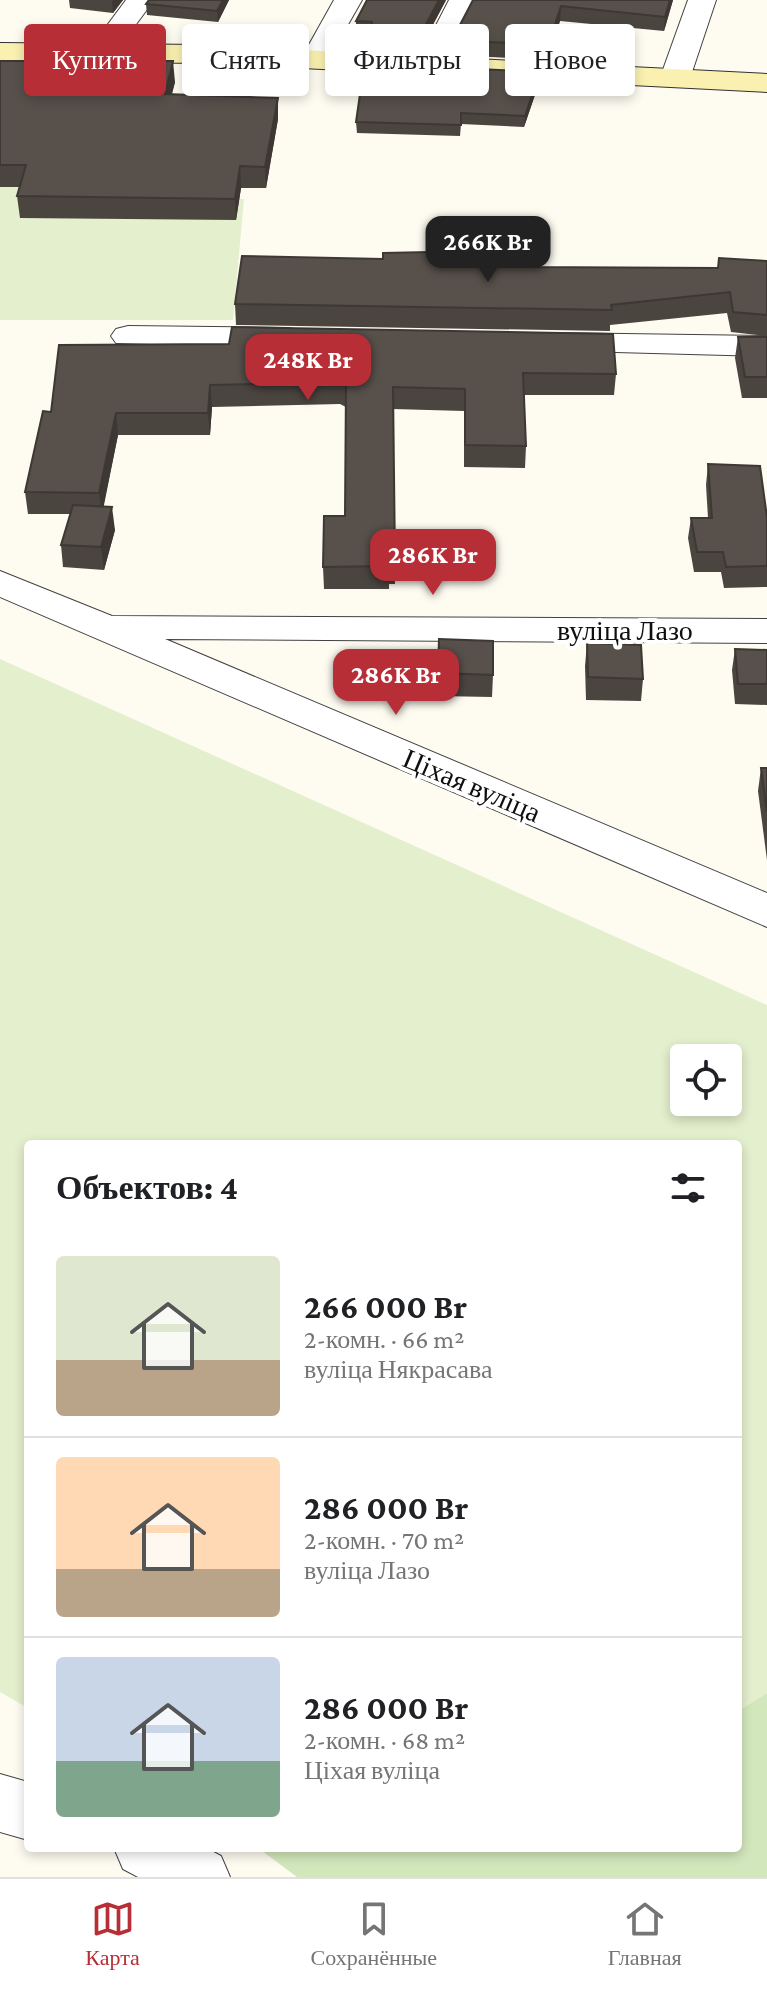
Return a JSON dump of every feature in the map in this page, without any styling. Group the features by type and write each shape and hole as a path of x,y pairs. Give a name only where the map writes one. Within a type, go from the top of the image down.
{"main road":[{"path":"0,52 24,52"},
{"path":"166,53 325,60"},
{"path":"489,69 767,83"}],"street":[{"path":"122,24 140,0"},
{"path":"315,59 348,0"},
{"path":"451,24 463,0"},
{"path":"675,78 702,0"},
{"path":"128,336 320,339"},
{"path":"527,342 767,346"},
{"name":"Ціхая вуліца","path":"0,583 767,911"},
{"name":"вуліца Лазо","path":"99,626 767,631"},
{"path":"0,1803 24,1810"},
{"path":"152,1852 200,1877"}],"green space":[{"path":"0,174 151,197 244,199 233,320 0,320"},
{"path":"0,659 767,1005 767,1693 742,1709 742,1140 24,1140 24,1706 0,1692"},
{"path":"767,1693 767,1877 297,1877 263,1852 742,1852 742,1709"}],"building":[{"path":"149,0 223,0 217,11 146,4"},
{"path":"367,0 439,0 426,24 356,21"},
{"path":"473,0 670,0 665,17 561,6 555,24 505,24 505,43 489,42 489,24 460,24"},
{"path":"0,61 24,61 24,96 166,94 278,98 265,167 240,166 235,199 17,196 26,165 0,165"},
{"path":"166,61 173,61 166,90"},
{"path":"489,70 505,70 505,96 532,96 525,116 461,113 461,125 356,122 360,96 489,96"},
{"path":"430,252 431,261 527,263 527,267 718,268 719,258 767,261 767,315 733,312 730,292 611,305 612,310 235,304 242,256 383,259 383,253"},
{"path":"232,327 613,334 616,374 523,373 526,446 465,445 465,389 393,387 395,562 389,562 389,566 323,567 324,516 345,516 346,385 340,382 210,385 208,413 116,413 99,493 25,492 43,411 51,412 59,345 229,344"},
{"path":"738,337 767,337 767,377 745,377"},
{"path":"708,464 760,466 767,517 767,566 726,567 723,552 697,552 691,518 712,518"},
{"path":"73,505 112,507 101,547 61,545"},
{"path":"439,639 493,641 493,675 438,673"},
{"path":"587,643 641,645 643,679 588,677"},
{"path":"735,649 767,650 767,684 738,684"},
{"path":"761,768 767,768 767,812"}]}
